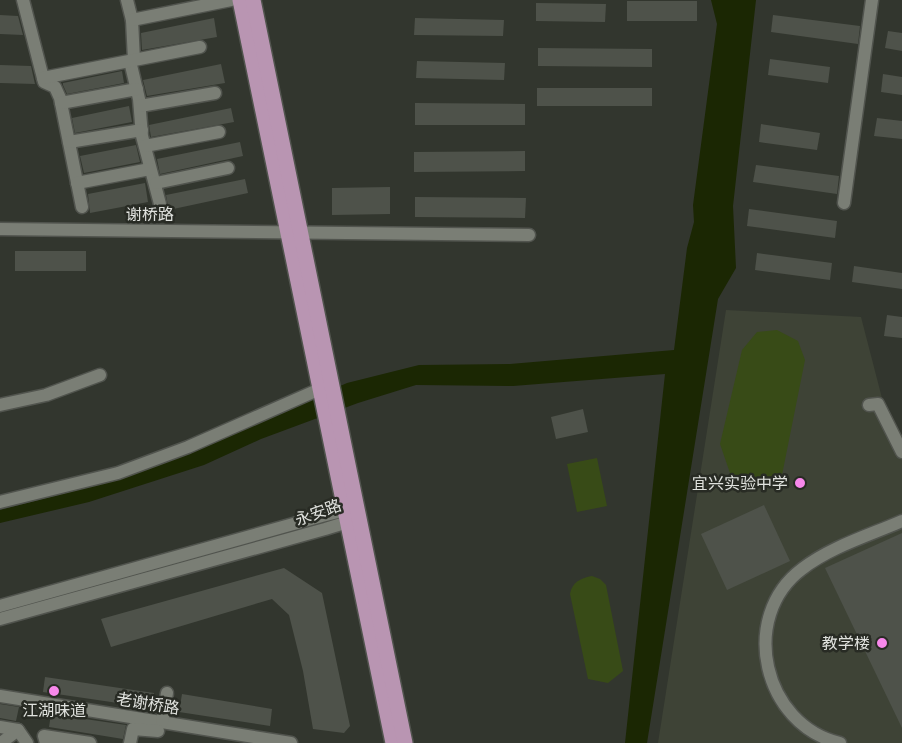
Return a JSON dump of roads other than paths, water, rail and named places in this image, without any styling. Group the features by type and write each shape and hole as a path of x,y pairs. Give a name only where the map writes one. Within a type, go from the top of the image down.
{"main road":[{"path":"240,0 294,232 351,515 393,743"},
{"path":"253,0 294,232"},
{"path":"351,515 405,743"}],"street":[{"path":"23,0 44,82 54,87 61,104 82,207"},
{"path":"127,0 132,20 132,61 142,130 160,204"},
{"path":"132,20 231,0"},
{"path":"844,203 872,0"},
{"path":"43,78 200,47"},
{"path":"61,104 137,89"},
{"path":"140,106 215,93"},
{"path":"69,142 142,130"},
{"path":"145,146 219,132"},
{"path":"156,183 228,168"},
{"path":"77,183 150,169"},
{"name":"谢桥路","path":"0,229 529,235"},
{"path":"0,405 46,395 100,375"},
{"path":"0,502 118,472 188,447 326,388"},
{"path":"869,405 878,404 902,452"},
{"name":"永安路","path":"4,611 351,515"},
{"path":"840,743 821,739 801,725 781,702 765,659 770,613 781,592 802,569 902,520"},
{"path":"130,743 133,729 159,730 167,693"},
{"name":"老谢桥路","path":"0,696 159,730 291,743"},
{"path":"0,727 18,730 27,743"},
{"path":"1,743 18,730"},
{"path":"46,743 44,736 90,743"}],"place":[{"name":"宜兴实验中学","path":"800,483"},
{"name":"教学楼","path":"882,643"},
{"name":"江湖味道","path":"54,691"}]}
